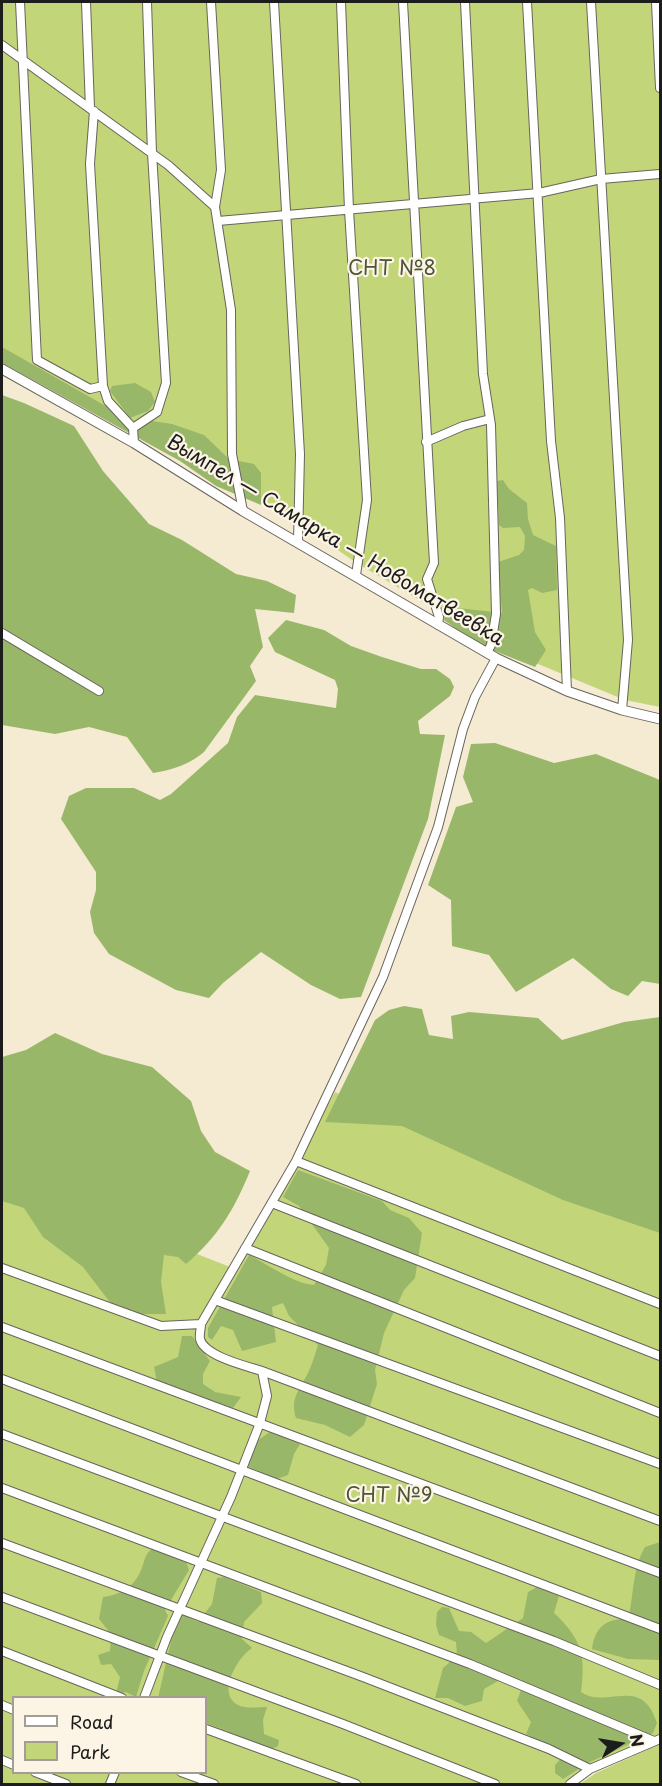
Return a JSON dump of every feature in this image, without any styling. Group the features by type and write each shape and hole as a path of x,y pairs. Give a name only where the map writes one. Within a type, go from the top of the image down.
{"main road":[{"name":"Вымпел — Самарка — Новоматвеевка","path":"2,369 134,443 243,512 357,575 496,658 567,691 622,710 660,719"}],"street":[{"path":"20,2 37,360 90,389 103,386"},
{"path":"86,2 92,110 90,164 103,386 108,401 133,428 134,443"},
{"path":"133,428 157,412 166,383 152,153 147,2"},
{"path":"211,2 221,170 215,207 231,310 232,454 243,512"},
{"path":"274,2 284,216 300,454 298,542"},
{"path":"341,2 349,210 367,500 357,575"},
{"path":"403,2 434,563 427,579 439,617 438,625"},
{"path":"465,2 483,374 489,419 496,614 487,653"},
{"path":"527,2 551,441 560,518 567,691"},
{"path":"591,2 628,640 622,710"},
{"path":"656,2 660,88"},
{"path":"2,45 152,153 215,207"},
{"path":"218,221 539,193 601,179 660,174"},
{"path":"426,442 463,426 489,419"},
{"path":"2,633 99,691"},
{"path":"496,658 471,706 438,827 383,977 296,1161 201,1324 200,1339 204,1347 213,1354 660,1521"},
{"path":"296,1161 660,1304"},
{"path":"272,1203 660,1356"},
{"path":"245,1248 660,1413"},
{"path":"2,1268 161,1326 201,1324"},
{"path":"215,1300 660,1464"},
{"path":"2,1327 660,1574"},
{"path":"145,1696 179,1611 222,1518 260,1423 267,1396 262,1371"},
{"path":"2,1379 660,1629"},
{"path":"2,1434 554,1641 660,1685"},
{"path":"2,1488 470,1664 657,1740"},
{"path":"2,1543 549,1749 590,1769"},
{"path":"2,1597 343,1724 495,1785"},
{"path":"2,1651 117,1696"},
{"path":"207,1729 356,1785"},
{"path":"570,1785 590,1769 657,1740"},
{"path":"38,1774 66,1785"},
{"path":"185,1774 214,1785"}],"green space":[{"name":"СНТ №8","path":"2,2 660,2 660,707 625,700 502,649 355,562 301,524 2,361"},
{"path":"2,347 139,425 152,421 172,424 204,435 229,459 254,464 261,473 261,505 216,486 180,461 2,363"},
{"path":"135,383 151,392 155,402 148,411 130,418 110,391 112,386"},
{"path":"2,395 74,426 103,471 149,524 182,540 236,574 267,581 296,595 294,613 255,609 263,647 250,666 256,681 204,752 187,763 153,773 127,737 89,727 55,734 2,725"},
{"path":"503,480 509,489 527,503 528,519 533,535 556,546 557,590 542,593 532,588 528,590 535,632 546,650 535,667 477,644 444,620 445,609 449,607 502,613 498,562 519,555 524,550 525,536 520,527 503,528 499,525 497,481"},
{"path":"286,620 324,630 351,646 382,657 421,669 436,669 450,679 454,687 450,696 418,721 420,734 445,735 428,819 361,997 340,999 311,985 261,952 223,983 209,998 176,990 109,954 94,933 90,912 96,890 96,872 61,819 69,796 86,788 134,788 160,800 171,794 228,743 237,717 255,695 336,708 338,689 335,680 275,652 268,638"},
{"path":"495,743 554,763 596,754 660,780 660,984 642,981 628,996 611,989 573,958 516,992 489,955 452,946 451,900 428,885 456,807 473,802 463,777 471,744"},
{"path":"404,1006 422,1009 429,1035 453,1039 451,1016 469,1012 538,1018 562,1040 624,1022 660,1017 660,1233 563,1200 402,1126 325,1122 375,1020 389,1010"},
{"path":"55,1033 102,1054 152,1067 191,1101 201,1131 215,1152 250,1171 224,1222 197,1254 186,1264 178,1257 164,1255 161,1282 166,1314 127,1314 109,1301 83,1267 43,1237 24,1208 2,1201 2,1057 26,1050"},
{"name":"СНТ №9","path":"335,1092 660,1229 660,1736 581,1770 563,1784 2,1784 2,1178 238,1270"},
{"path":"298,1170 382,1201 390,1210 409,1218 422,1233 415,1278 404,1290 384,1333 375,1370 377,1384 364,1425 350,1437 325,1425 296,1418 295,1400 318,1345 289,1316 283,1303 272,1307 276,1342 242,1351 233,1330 221,1326 212,1340 208,1337 208,1328 249,1255 306,1284 314,1285 326,1265 329,1248 299,1206 283,1197"},
{"path":"182,1336 192,1336 210,1361 203,1374 203,1384 215,1392 241,1397 233,1408 157,1382 154,1367 178,1357"},
{"path":"271,1431 300,1444 294,1454 288,1475 277,1479 247,1466 257,1441"},
{"path":"660,1542 660,1660 628,1659 592,1649 596,1635 603,1625 614,1620 628,1619 635,1573 641,1555 645,1547"},
{"path":"152,1549 186,1561 189,1570 165,1610 168,1616 144,1671 136,1696 126,1692 116,1694 120,1677 111,1664 101,1665 98,1655 110,1651 111,1634 99,1619 103,1597 117,1594 133,1584 147,1554"},
{"path":"224,1577 261,1592 262,1603 244,1622 242,1639 252,1648 236,1667 229,1684 229,1692 238,1705 267,1707 263,1720 264,1734 279,1740 278,1746 272,1749 207,1723 207,1696 158,1696 173,1632 182,1614 198,1622 212,1604 217,1578"},
{"path":"537,1587 559,1596 554,1613 576,1639 580,1648 583,1668 581,1692 602,1698 633,1696 642,1700 650,1708 657,1723 653,1733 588,1763 563,1779 555,1773 555,1765 565,1754 526,1734 531,1722 517,1701 523,1684 505,1677 484,1689 482,1701 465,1706 448,1698 435,1698 443,1668 457,1656 456,1642 439,1635 436,1625 437,1612 442,1607 449,1608 459,1631 471,1632 486,1643 523,1618 528,1592"},
{"path":"660,1744 660,1784 580,1784 596,1773"}]}
